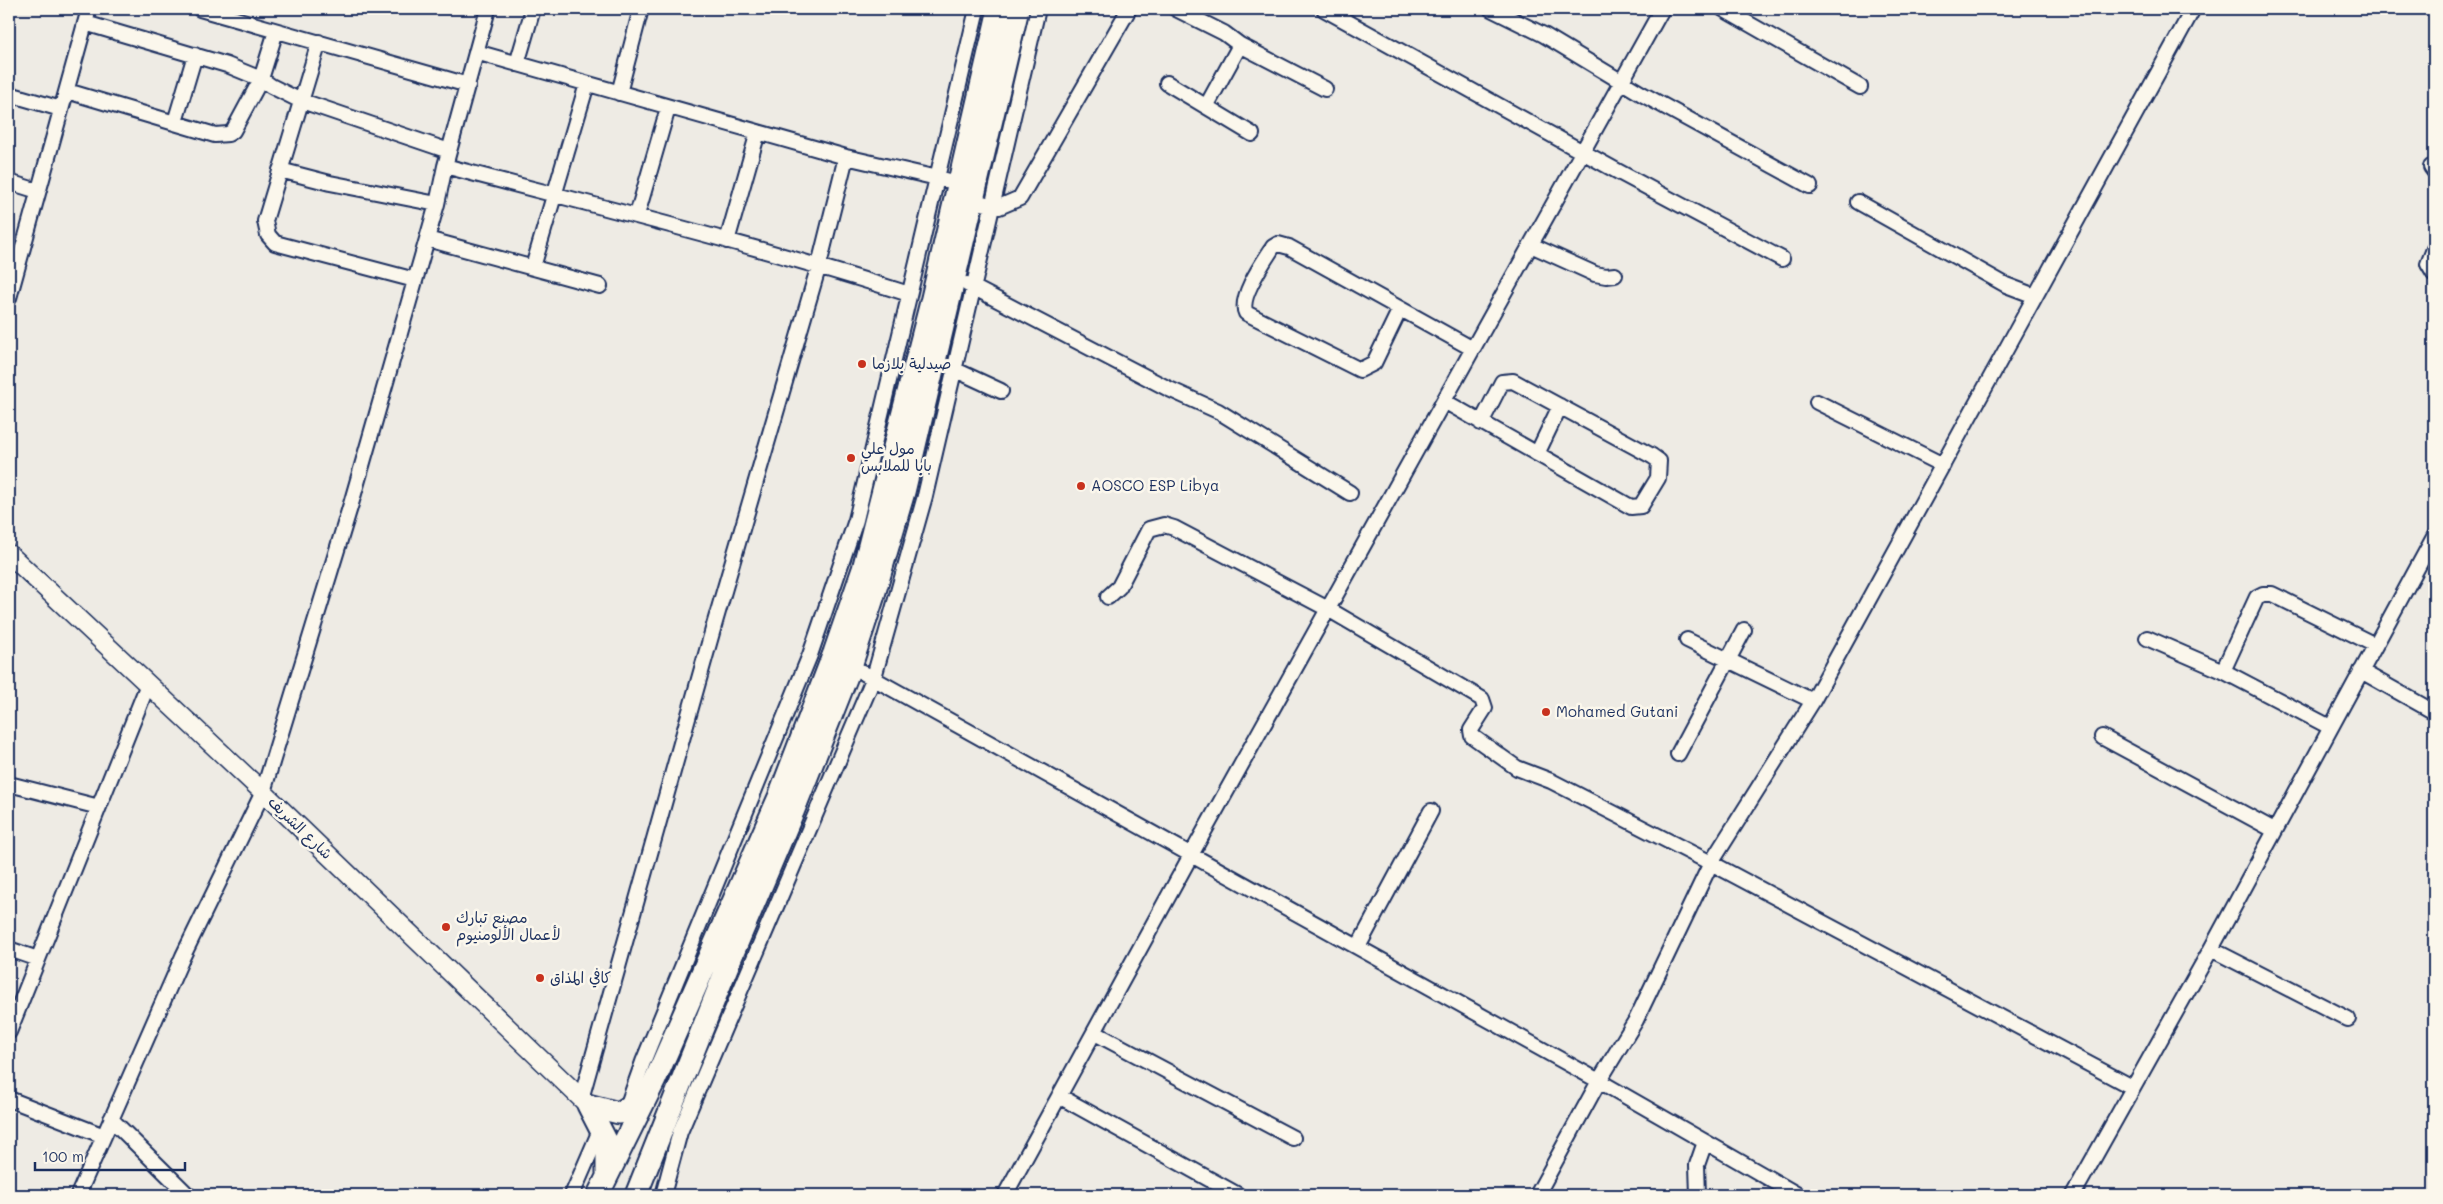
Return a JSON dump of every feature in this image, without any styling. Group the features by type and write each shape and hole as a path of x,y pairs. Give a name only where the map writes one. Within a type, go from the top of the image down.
{"highway":[{"path":"602,1186 655,1080 779,797 834,653 875,528 926,356 958,183 999,9"},
{"path":"636,1195 851,666 914,494 928,437 926,356 964,283 984,203 1018,9"},
{"path":"584,1102 614,1112 626,1109 655,1080"},
{"path":"584,1102 601,1128 608,1150 602,1186"}],"main road":[{"name":"شارع الشريف","path":"9,554 263,792 584,1102"}],"street":[{"path":"9,298 11,279 38,191 89,9"},
{"path":"200,9 468,85"},
{"path":"78,1195 183,956 263,792 351,504 437,204 445,166 488,9"},
{"path":"517,64 533,9"},
{"path":"619,93 641,9"},
{"path":"626,1109 643,1062 725,867 810,656 856,520 977,9"},
{"path":"1038,9 984,203 1000,207 1020,198 1129,9"},
{"path":"1176,9 1325,89"},
{"path":"1324,9 1782,259"},
{"path":"1491,9 1544,35 1620,81 1810,186"},
{"path":"1722,9 1860,87"},
{"path":"1537,1195 1599,1081 1636,1020 1711,863 1813,701 2194,9"},
{"path":"1005,1195 1191,855 1583,152 1658,10"},
{"path":"85,23 195,55 261,79 299,100 449,151"},
{"path":"66,90 215,135 228,134 233,131 261,79 276,31"},
{"path":"318,42 299,100 265,221 268,235 275,243 415,280"},
{"path":"1206,105 1240,45"},
{"path":"476,52 846,157 958,183"},
{"path":"175,122 195,55"},
{"path":"1167,83 1252,134"},
{"path":"533,268 587,84"},
{"path":"9,94 61,109"},
{"path":"637,215 668,108"},
{"path":"727,241 758,132"},
{"path":"584,1102 715,622 819,265 846,157"},
{"path":"445,166 637,215 819,265 909,294"},
{"path":"280,170 330,183 437,204"},
{"path":"9,182 38,191"},
{"path":"1858,202 2006,284 2035,296"},
{"path":"427,239 600,286"},
{"path":"1400,308 1374,363 1360,370 1246,313 1243,305 1246,295 1266,257 1273,247 1278,244 1289,247 1400,308 1473,349"},
{"path":"1531,245 1595,274 1615,275"},
{"path":"2434,248 2428,264 2434,274"},
{"path":"928,437 955,368 964,283 1167,388 1218,411 1350,492"},
{"path":"897,344 955,368 1001,391"},
{"path":"1444,401 1481,423 1636,508 1648,498 1658,478 1659,462 1652,456 1560,406 1507,380 1502,382 1481,423"},
{"path":"1817,402 1943,465"},
{"path":"1537,454 1560,406"},
{"path":"663,1195 680,1132 874,678 914,494"},
{"path":"1108,596 1119,587 1149,529 1164,525 1328,609 1482,699 1485,708 1471,730 1472,736 1517,768 1551,781 1711,863 2132,1088"},
{"path":"2073,1195 2210,949 2434,537"},
{"path":"2224,671 2257,597 2263,594 2272,594 2375,645"},
{"path":"1678,754 1744,630"},
{"path":"2147,638 2224,671 2330,727"},
{"path":"1688,640 1813,701"},
{"path":"851,666 1599,1081 1798,1195"},
{"path":"2361,671 2434,712"},
{"path":"9,1032 148,684"},
{"path":"2102,737 2274,830"},
{"path":"9,784 99,806"},
{"path":"1358,947 1431,811"},
{"path":"9,948 38,959"},
{"path":"2210,949 2348,1019"},
{"path":"1095,1033 1292,1138"},
{"path":"1060,1096 1238,1195"},
{"path":"9,1099 104,1136"},
{"path":"111,1119 182,1193"},
{"path":"572,1195 601,1128"},
{"path":"1698,1195 1697,1165 1704,1142"}],"place":[{"name":"صيدلية بلازما","path":"862,364"},
{"name":"مول علي بابا للملابس","path":"851,458"},
{"name":"AOSCO ESP Libya","path":"1081,486"},
{"name":"Mohamed Gutani","path":"1546,712"},
{"name":"مصنع تبارك لأعمال الألومنيوم","path":"446,927"},
{"name":"كافي المذاق","path":"540,978"}]}
